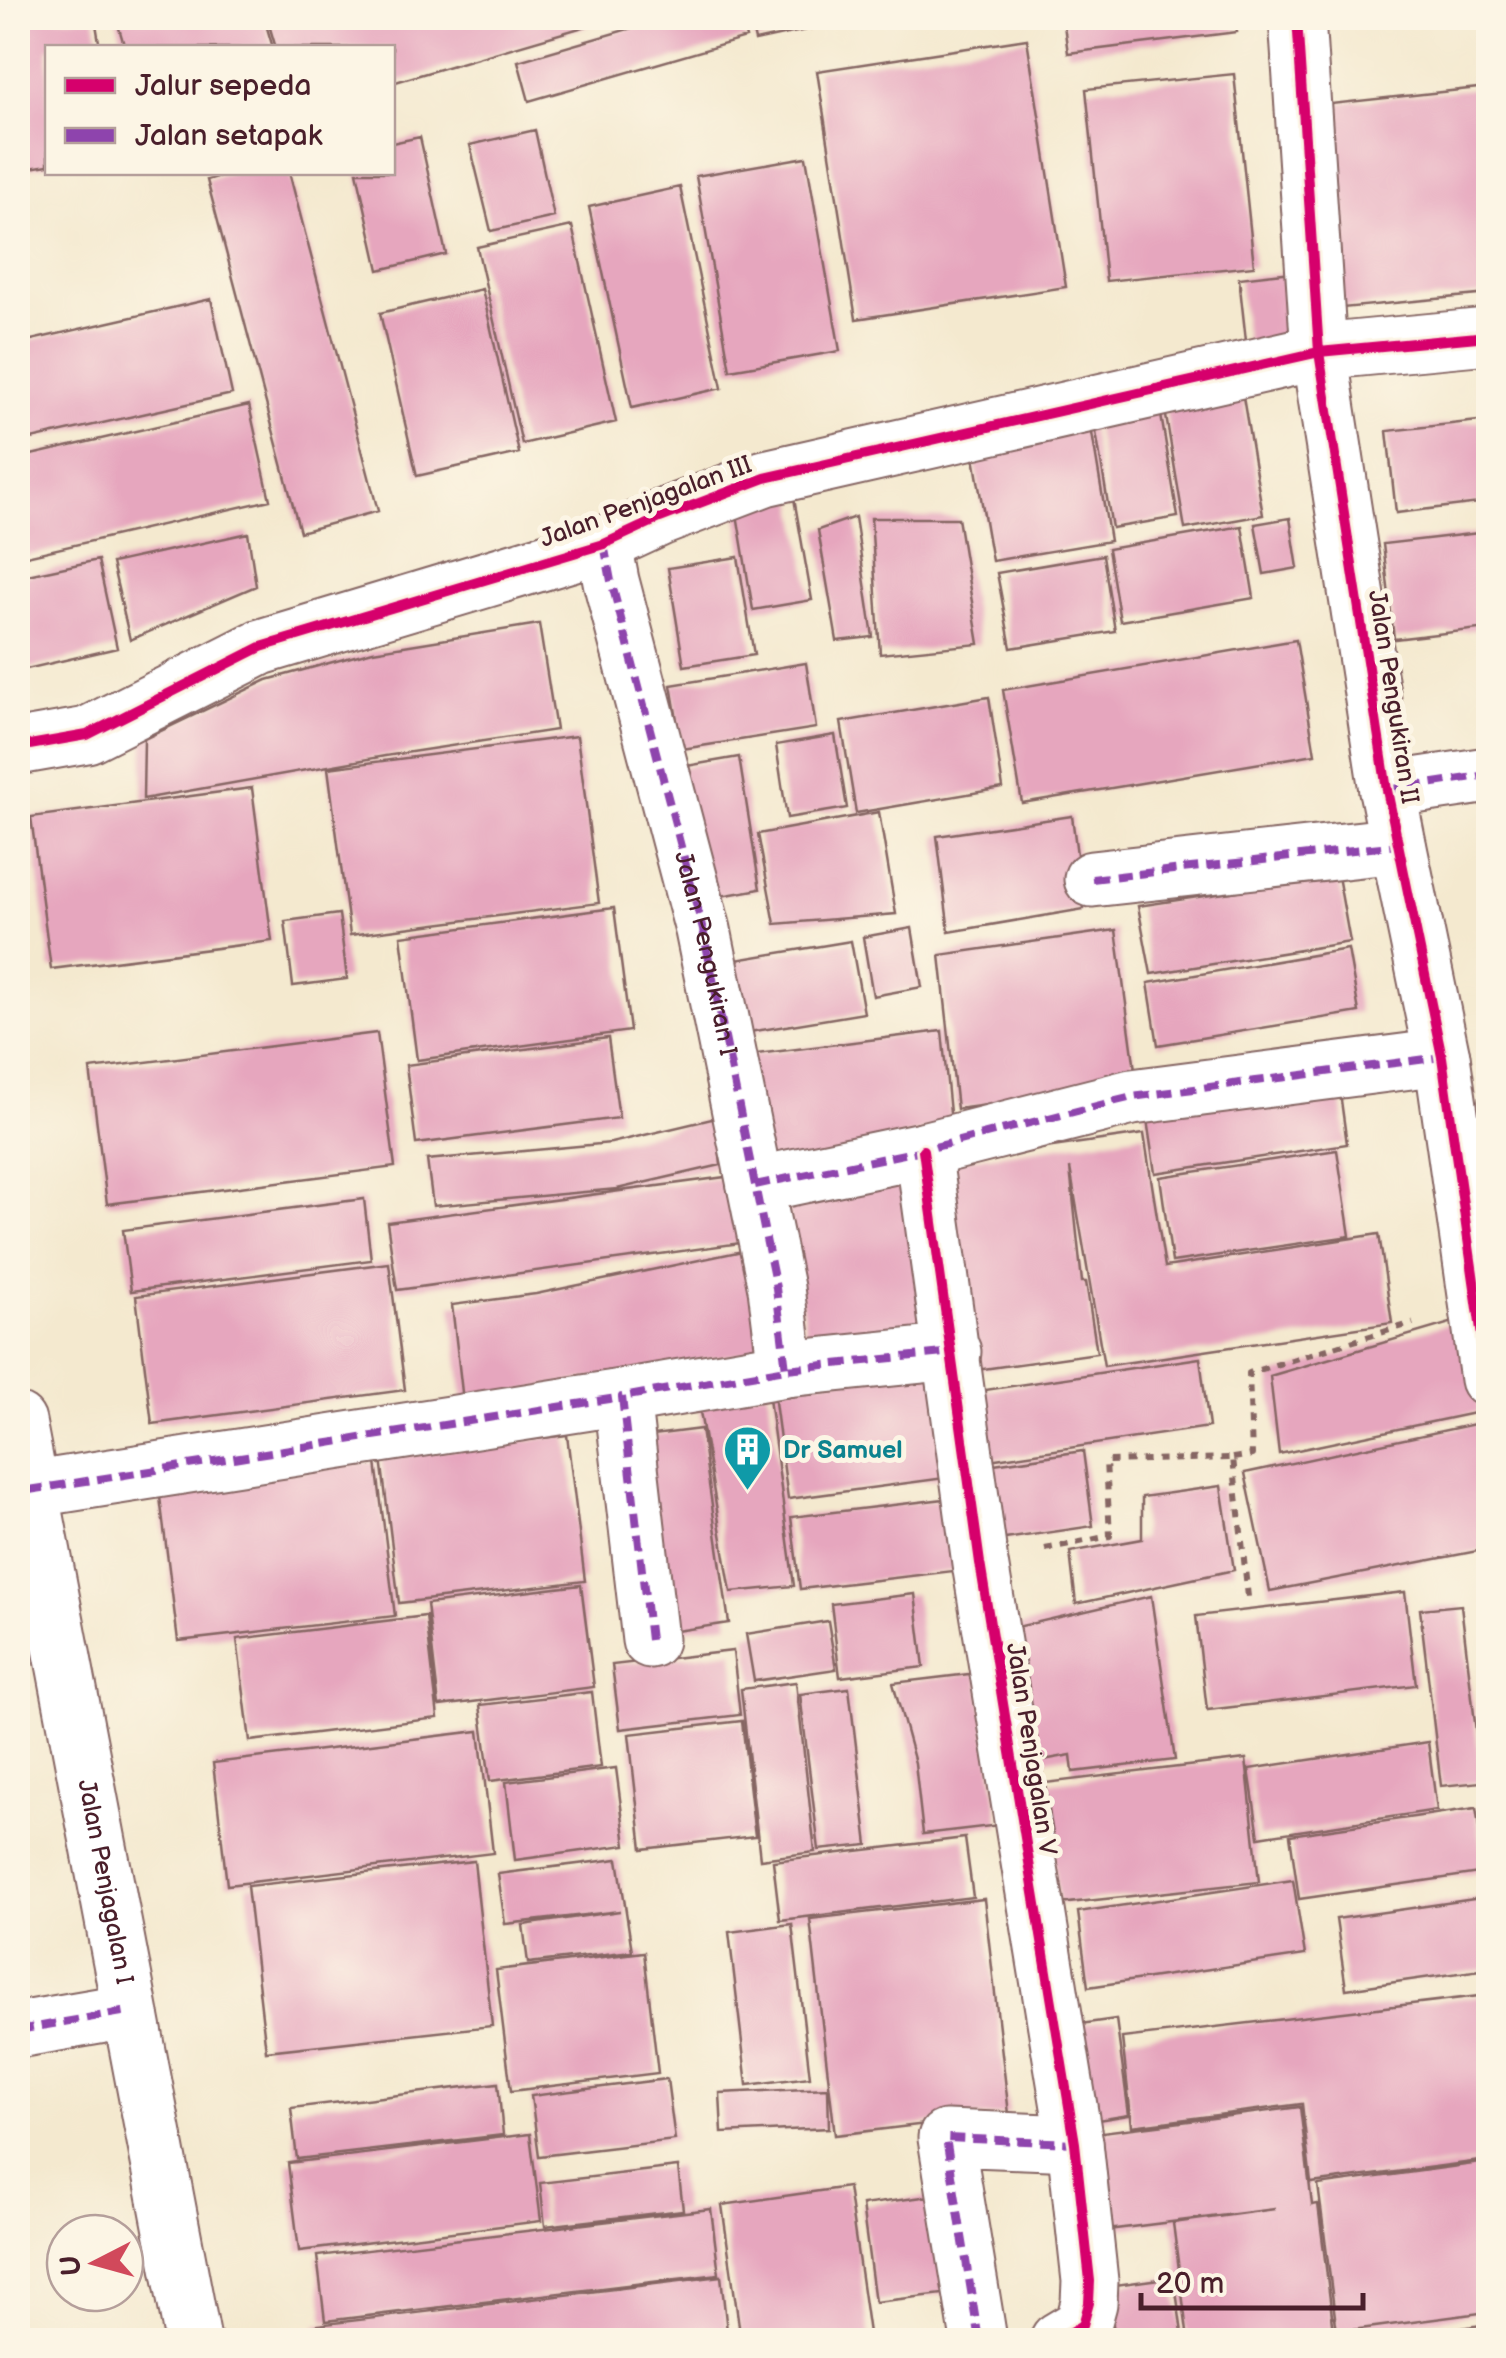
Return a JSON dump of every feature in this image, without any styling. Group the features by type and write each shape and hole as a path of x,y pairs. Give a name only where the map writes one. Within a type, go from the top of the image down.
{"street":[{"name":"Jalan Pengukiran II","path":"1296,18 1319,352 1388,790 1442,1057 1488,1379"},
{"name":"Jalan Penjagalan III","path":"18,747 88,735 261,647 604,544 765,478 1319,352 1488,336"},
{"name":"Jalan Pengukiran I","path":"604,544 704,930 776,1288 786,1370"},
{"path":"1388,790 1488,775"},
{"path":"1092,879 1398,845"},
{"path":"755,1185 923,1150 1132,1096 1442,1057"},
{"name":"Jalan Penjagalan V","path":"923,1150 980,1563 1074,2143 1090,2281 1082,2325 1058,2340"},
{"path":"29,1490 786,1370 953,1352"},
{"path":"622,1397 650,1640"},
{"name":"Jalan Penjagalan I","path":"18,1422 193,2340"},
{"path":"18,2030 128,2011"},
{"path":"979,2340 946,2138 1074,2143"}],"path":[{"path":"980,1563 1110,1536 1106,1462 1252,1455 1248,1373 1478,1303"},
{"path":"1232,1458 1248,1597"}],"building":[{"path":"18,18 95,18 100,45 45,45 45,166 18,170"},
{"path":"116,18 264,18 272,45 124,45"},
{"path":"267,18 614,18 395,82 395,45 275,45"},
{"path":"666,18 740,18 746,38 529,101 518,61"},
{"path":"750,18 856,18 857,19 755,41"},
{"path":"1063,18 1235,18 1237,32 1068,53"},
{"path":"1027,39 1066,287 856,319 817,71"},
{"path":"1234,74 1254,266 1106,281 1086,89"},
{"path":"1488,87 1488,294 1332,309 1312,106"},
{"path":"535,130 554,217 491,231 470,145"},
{"path":"420,137 446,254 379,270 358,175 395,175 395,142"},
{"path":"806,157 840,351 730,370 696,176"},
{"path":"224,175 290,175 378,511 300,532 207,180"},
{"path":"680,187 722,388 632,408 589,207"},
{"path":"572,226 616,422 522,444 477,247"},
{"path":"1302,271 1308,344 1247,350 1239,278"},
{"path":"482,289 519,453 417,476 380,313"},
{"path":"211,299 232,394 18,442 18,343"},
{"path":"1158,397 1178,517 1112,528 1092,408"},
{"path":"1243,397 1263,515 1185,529 1165,410"},
{"path":"249,405 270,500 18,558 18,458"},
{"path":"1488,420 1488,502 1396,513 1387,431"},
{"path":"1091,427 1110,541 992,561 972,446"},
{"path":"792,487 812,600 753,610 734,496"},
{"path":"855,517 873,637 837,641 818,530"},
{"path":"871,518 958,518 979,644 880,654"},
{"path":"1290,518 1298,568 1264,574 1255,524"},
{"path":"1242,526 1254,598 1120,621 1108,549"},
{"path":"1488,532 1488,628 1394,639 1383,544"},
{"path":"248,533 256,586 130,640 112,563"},
{"path":"1103,555 1115,631 1011,648 997,573"},
{"path":"738,557 754,655 684,666 668,568"},
{"path":"98,560 117,648 18,671 18,577"},
{"path":"539,624 556,730 143,799 144,739 267,680 373,651"},
{"path":"1296,640 1315,754 1022,803 1003,690"},
{"path":"806,663 816,728 682,749 671,685"},
{"path":"989,697 1003,788 856,813 841,722"},
{"path":"835,735 847,808 787,818 776,745"},
{"path":"577,736 599,903 350,935 328,768"},
{"path":"739,757 760,889 698,900 675,768"},
{"path":"252,788 272,941 51,969 31,817"},
{"path":"879,812 896,914 775,924 758,834"},
{"path":"1072,816 1084,909 949,932 937,836"},
{"path":"1338,876 1350,942 1151,974 1138,906"},
{"path":"614,908 630,1031 417,1060 401,936"},
{"path":"339,914 347,979 293,986 285,921"},
{"path":"912,928 922,987 873,996 863,937"},
{"path":"1116,930 1137,1085 957,1109 940,955"},
{"path":"851,941 864,1013 743,1033 730,961"},
{"path":"1348,949 1359,1012 1158,1045 1148,983"},
{"path":"942,1031 951,1123 762,1178 732,1057"},
{"path":"377,1033 395,1167 107,1204 90,1069"},
{"path":"608,1038 619,1118 416,1144 406,1065"},
{"path":"1337,1071 1347,1144 1155,1173 1144,1100"},
{"path":"716,1118 721,1165 617,1189 433,1206 427,1160 611,1143"},
{"path":"1144,1134 1165,1267 1379,1234 1392,1323 1104,1366 1070,1168 1082,1282 1086,1282 1097,1353 962,1372 933,1164"},
{"path":"1337,1150 1350,1236 1172,1262 1160,1177"},
{"path":"904,1163 930,1348 810,1364 784,1179"},
{"path":"733,1176 741,1243 397,1290 387,1222"},
{"path":"364,1199 371,1260 131,1291 123,1230"},
{"path":"752,1249 761,1350 463,1401 452,1305 536,1294"},
{"path":"389,1263 405,1390 152,1424 136,1296"},
{"path":"1467,1318 1479,1412 1279,1454 1270,1376"},
{"path":"1200,1358 1209,1427 982,1461 972,1392"},
{"path":"946,1365 960,1476 788,1499 773,1387"},
{"name":"Dr Samuel","path":"768,1391 794,1586 731,1592 698,1400"},
{"path":"1484,1422 1488,1549 1270,1591 1245,1473"},
{"path":"701,1429 729,1623 656,1634 637,1437"},
{"path":"567,1435 585,1581 399,1603 381,1458"},
{"path":"1083,1451 1093,1526 998,1540 987,1465"},
{"path":"376,1462 395,1616 178,1641 159,1489"},
{"path":"1221,1486 1234,1570 1076,1604 1070,1552 1142,1539 1142,1497"},
{"path":"970,1496 979,1568 800,1589 791,1517"},
{"path":"581,1585 594,1687 439,1706 427,1604"},
{"path":"1405,1592 1416,1685 1207,1710 1196,1616"},
{"path":"915,1594 924,1667 840,1677 831,1604"},
{"path":"1151,1596 1175,1760 1073,1772 1071,1755 1032,1762 1007,1650 1021,1626"},
{"path":"1461,1605 1482,1782 1441,1786 1420,1609"},
{"path":"426,1616 438,1718 250,1741 237,1639"},
{"path":"828,1621 836,1669 754,1681 746,1634"},
{"path":"733,1651 740,1715 620,1729 612,1665"},
{"path":"978,1673 1000,1825 923,1834 915,1763 893,1683"},
{"path":"796,1682 815,1852 760,1859 741,1689"},
{"path":"849,1688 868,1845 819,1850 800,1694"},
{"path":"592,1692 601,1767 490,1781 480,1705"},
{"path":"742,1721 755,1836 642,1849 629,1734"},
{"path":"479,1731 493,1853 227,1885 213,1763"},
{"path":"1428,1742 1437,1810 1259,1837 1249,1769"},
{"path":"1246,1759 1259,1882 1059,1904 1045,1783"},
{"path":"616,1768 626,1845 515,1860 506,1782"},
{"path":"1476,1808 1486,1872 1299,1899 1290,1835"},
{"path":"965,1838 973,1897 780,1920 773,1861"},
{"path":"618,1859 632,1951 528,1963 523,1925 620,1911 505,1924 498,1874"},
{"path":"474,1861 492,2026 266,2051 247,1886"},
{"path":"1293,1880 1305,1955 1088,1987 1078,1912"},
{"path":"1488,1897 1488,1969 1346,1989 1336,1919"},
{"path":"984,1899 1009,2114 835,2135 810,1919"},
{"path":"792,1924 810,2077 747,2085 729,1932"},
{"path":"644,1952 658,2073 511,2091 496,1970"},
{"path":"1488,1995 1488,2160 1311,2183 1302,2104 1132,2126 1122,2038"},
{"path":"1116,2019 1129,2115 1079,2123 1066,2026"},
{"path":"667,2079 675,2140 539,2156 531,2096"},
{"path":"498,2083 503,2135 297,2159 291,2108"},
{"path":"828,2088 829,2128 722,2133 720,2093"},
{"path":"1300,2107 1312,2205 1318,2204 1335,2340 1188,2340 1173,2223 1275,2209 1099,2231 1086,2134"},
{"path":"530,2134 541,2221 299,2251 288,2163"},
{"path":"1488,2162 1488,2312 1337,2332 1318,2185"},
{"path":"678,2167 683,2210 545,2226 540,2183"},
{"path":"848,2187 870,2340 741,2340 722,2205"},
{"path":"946,2194 960,2292 875,2302 862,2205"},
{"path":"711,2209 719,2274 325,2321 317,2256"},
{"path":"721,2276 728,2340 318,2340 317,2325"},
{"path":"1174,2277 1183,2340 1115,2340 1108,2286"},
{"path":"1488,2324 1488,2340 1436,2340 1435,2332"},
{"path":"1427,2329 1429,2340 1365,2340 1365,2336"}],"marked path":[{"path":"604,544 703,930 776,1288 786,1369"},
{"path":"1387,790 1488,775"},
{"path":"1092,879 1398,845"},
{"path":"755,1185 923,1150 1132,1097 1442,1057"},
{"path":"650,1640 622,1397 786,1369 953,1352"},
{"path":"29,1490 622,1397"},
{"path":"18,2030 128,2011"},
{"path":"979,2340 946,2138 1075,2143"}],"cycle path":[{"path":"1297,18 1319,352 1387,790 1442,1057 1488,1379"},
{"path":"18,747 87,735 261,647 604,544 765,478 1319,352 1488,336"},
{"path":"923,1150 980,1563 1075,2143 1089,2303 1083,2325 1058,2340"}],"place":[{"name":"Dr Samuel","path":"748,1492"}]}
